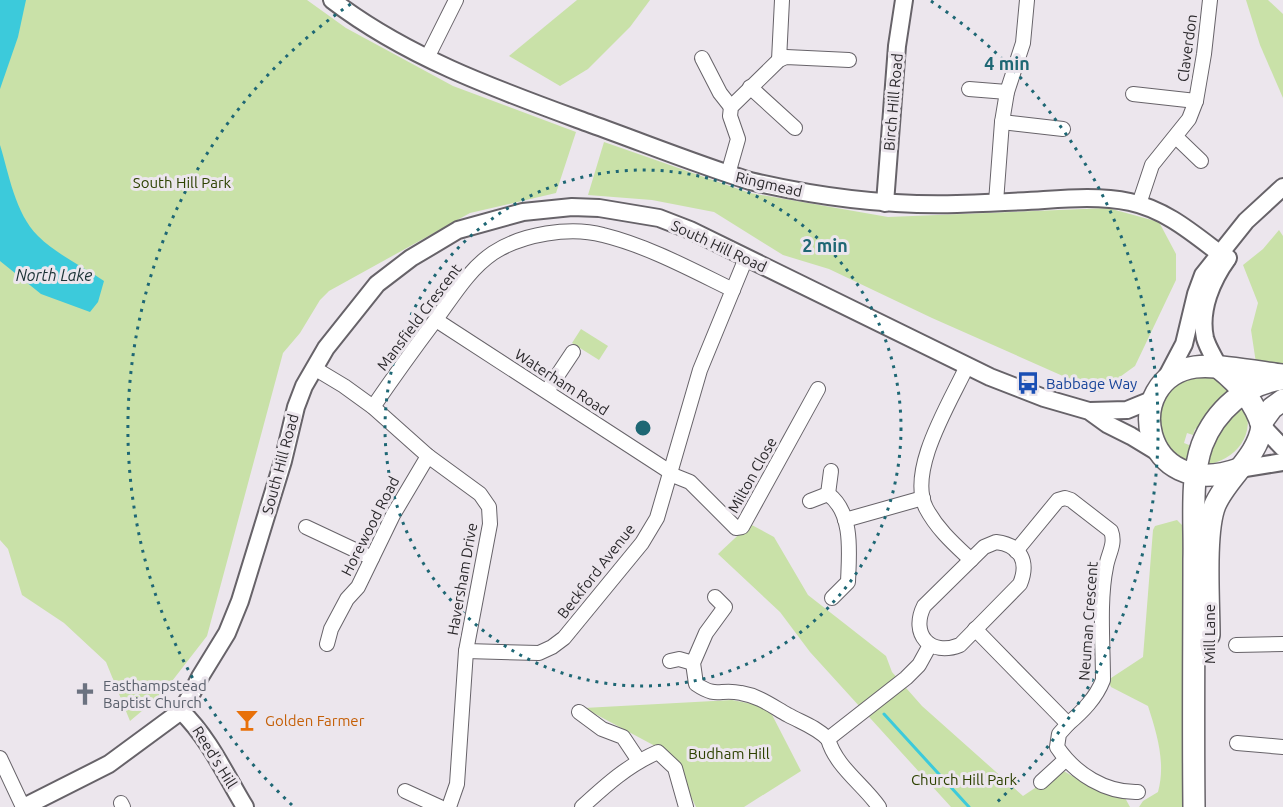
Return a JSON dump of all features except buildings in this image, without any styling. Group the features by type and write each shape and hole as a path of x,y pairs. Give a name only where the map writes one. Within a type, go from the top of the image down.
{"main road":[{"path":"1158,392 1171,377 1189,369 1201,367 1283,377"},
{"path":"1219,368 1233,379 1244,393 1262,424"},
{"path":"1244,393 1283,377"},
{"name":"Mill Lane","path":"1158,392 1150,415 1150,427 1194,514"},
{"name":"Mill Lane","path":"1194,807 1194,514 1197,474 1200,450 1210,428 1227,407 1244,393"},
{"name":"Mill Lane","path":"1208,807 1212,514 1216,504 1256,444 1262,424 1272,408 1283,400"},
{"path":"1165,459 1181,470 1197,474 1221,473 1239,469"}],"street":[{"name":"Ringmead","path":"332,0 381,33 427,58 501,91 728,174 792,190 885,203 949,204 1101,199 1139,204 1173,220 1223,256"},
{"path":"427,58 456,0"},
{"path":"778,60 782,0"},
{"name":"Birch Hill Road","path":"885,203 897,46 904,0"},
{"path":"996,202 1002,122 1007,92 1023,43 1027,0"},
{"name":"Claverdon","path":"1139,204 1152,165 1189,119 1196,101 1210,0"},
{"path":"728,174 738,139 730,116 731,107 778,60 786,57 849,60"},
{"path":"702,58 720,93 731,107"},
{"path":"750,87 795,128"},
{"path":"969,89 1007,92"},
{"name":"Claverdon","path":"1132,94 1196,101"},
{"path":"1002,122 1063,129"},
{"path":"1176,137 1201,161"},
{"path":"1219,368 1205,338 1205,312 1212,286 1223,256 1246,221 1283,187"},
{"path":"1203,275 1283,200"},
{"name":"South Hill Road","path":"23,807 109,764 181,711 227,633 240,601 283,460 296,406 314,368 346,321 377,284 411,258 458,230 490,219 523,212 572,207 623,211 659,219 690,230 967,366 1044,398 1089,411 1165,459"},
{"name":"Mansfield Crescent","path":"373,407 471,273 494,252 522,240 548,233 577,231 603,234 656,254 733,290"},
{"path":"1089,411 1127,410 1158,392 1184,344 1203,275 1203,248 1198,236"},
{"name":"Beckford Avenue","path":"466,651 538,653 552,647 564,638 642,543 657,518 700,370 746,258"},
{"name":"Waterham Road","path":"436,320 670,473"},
{"path":"547,391 573,352"},
{"path":"967,366 929,446 923,469 923,498 942,532 971,560"},
{"name":"Haversham Drive","path":"314,368 373,407 428,456 480,494 489,507 490,524 466,651 457,784 449,807"},
{"name":"Milton Close","path":"670,473 690,482 736,528 742,527 818,389"},
{"path":"1262,424 1283,448"},
{"name":"Horewood Road","path":"327,644 331,630 347,599 358,587 393,515 428,456"},
{"path":"1239,469 1283,462"},
{"path":"828,494 831,471"},
{"path":"810,501 828,494"},
{"path":"828,494 833,498 845,520 849,534 848,582 832,598"},
{"path":"845,520 923,498"},
{"name":"Neuman Crescent","path":"1016,551 1059,500 1065,498 1071,500 1103,525 1112,535 1113,543 1106,568 1103,593 1103,680 1085,709 1059,734 1057,747 1065,760"},
{"path":"306,527 372,558"},
{"path":"996,542 1008,544 1023,559 1025,572 1020,584 960,645 951,649 930,645 923,638 919,628 919,617 924,606 971,560 984,547 996,542"},
{"path":"725,601 706,633 693,663 696,684 709,693 739,692 763,699 789,716 819,730 828,739 840,763 879,807"},
{"path":"975,629 1068,724"},
{"path":"1236,645 1283,644"},
{"path":"828,739 906,678 919,664 930,645"},
{"path":"670,661 680,659 693,663"},
{"name":"Reed's Hill","path":"181,711 192,722 214,754 245,807"},
{"path":"579,712 603,729 623,737 639,761"},
{"path":"1237,743 1283,747"},
{"path":"582,807 609,781 639,761 658,753 675,768 686,807"},
{"path":"0,758 23,807"},
{"path":"1041,782 1065,760 1099,784 1121,792 1138,792"},
{"path":"405,791 440,807"}],"green space":[{"name":"South Hill Park","path":"0,0 307,0 346,28 453,86 576,132 556,193 470,213 329,291 320,300 300,333 283,353 207,636 162,694 130,721 106,662 64,623 22,595 8,549 0,540"},
{"path":"577,0 650,0 630,27 588,69 560,86 509,56"},
{"path":"1246,0 1268,0 1283,14 1283,98 1260,45"},
{"path":"604,142 750,193 888,217 1108,208 1159,222 1176,254 1176,280 1135,366 1099,392 932,318 829,269 783,255 714,212 652,200 588,195"},
{"path":"1279,230 1283,236 1283,365 1256,363 1251,330 1258,303 1243,265 1263,249"},
{"path":"581,329 608,346 599,360 572,343"},
{"path":"1197,377 1217,378 1236,391 1204,424 1195,429 1193,435 1187,433 1184,443 1193,450 1190,463 1169,449 1161,430 1161,408 1170,391 1178,385"},
{"path":"1243,402 1248,425 1241,444 1226,458 1204,465 1211,442"},
{"path":"1177,520 1183,526 1186,807 1139,807 1143,801 1158,792 1161,759 1157,738 1148,706 1111,687 1108,680 1143,657 1153,530 1155,526"},
{"name":"Church Hill Park","path":"750,524 774,537 808,595 886,656 892,672 922,706 1023,796 1062,770 1081,781 1124,796 1130,807 951,807 810,652 780,612 718,554"},
{"name":"Budham Hill","path":"732,700 768,707 801,771 744,807 696,807 670,754 584,708"}],"water":[{"path":"0,0 26,0 18,37 0,89"},
{"name":"North Lake","path":"0,145 18,205 30,227 53,249 104,281 98,302 90,312 41,294 0,261"}],"waterway":[{"path":"884,714 969,807"}],"place":[{"name":"Babbage Way","path":"1028,383"},
{"name":"Easthampstead Baptist Church","path":"85,694"},
{"name":"Golden Farmer","path":"247,720"}]}
